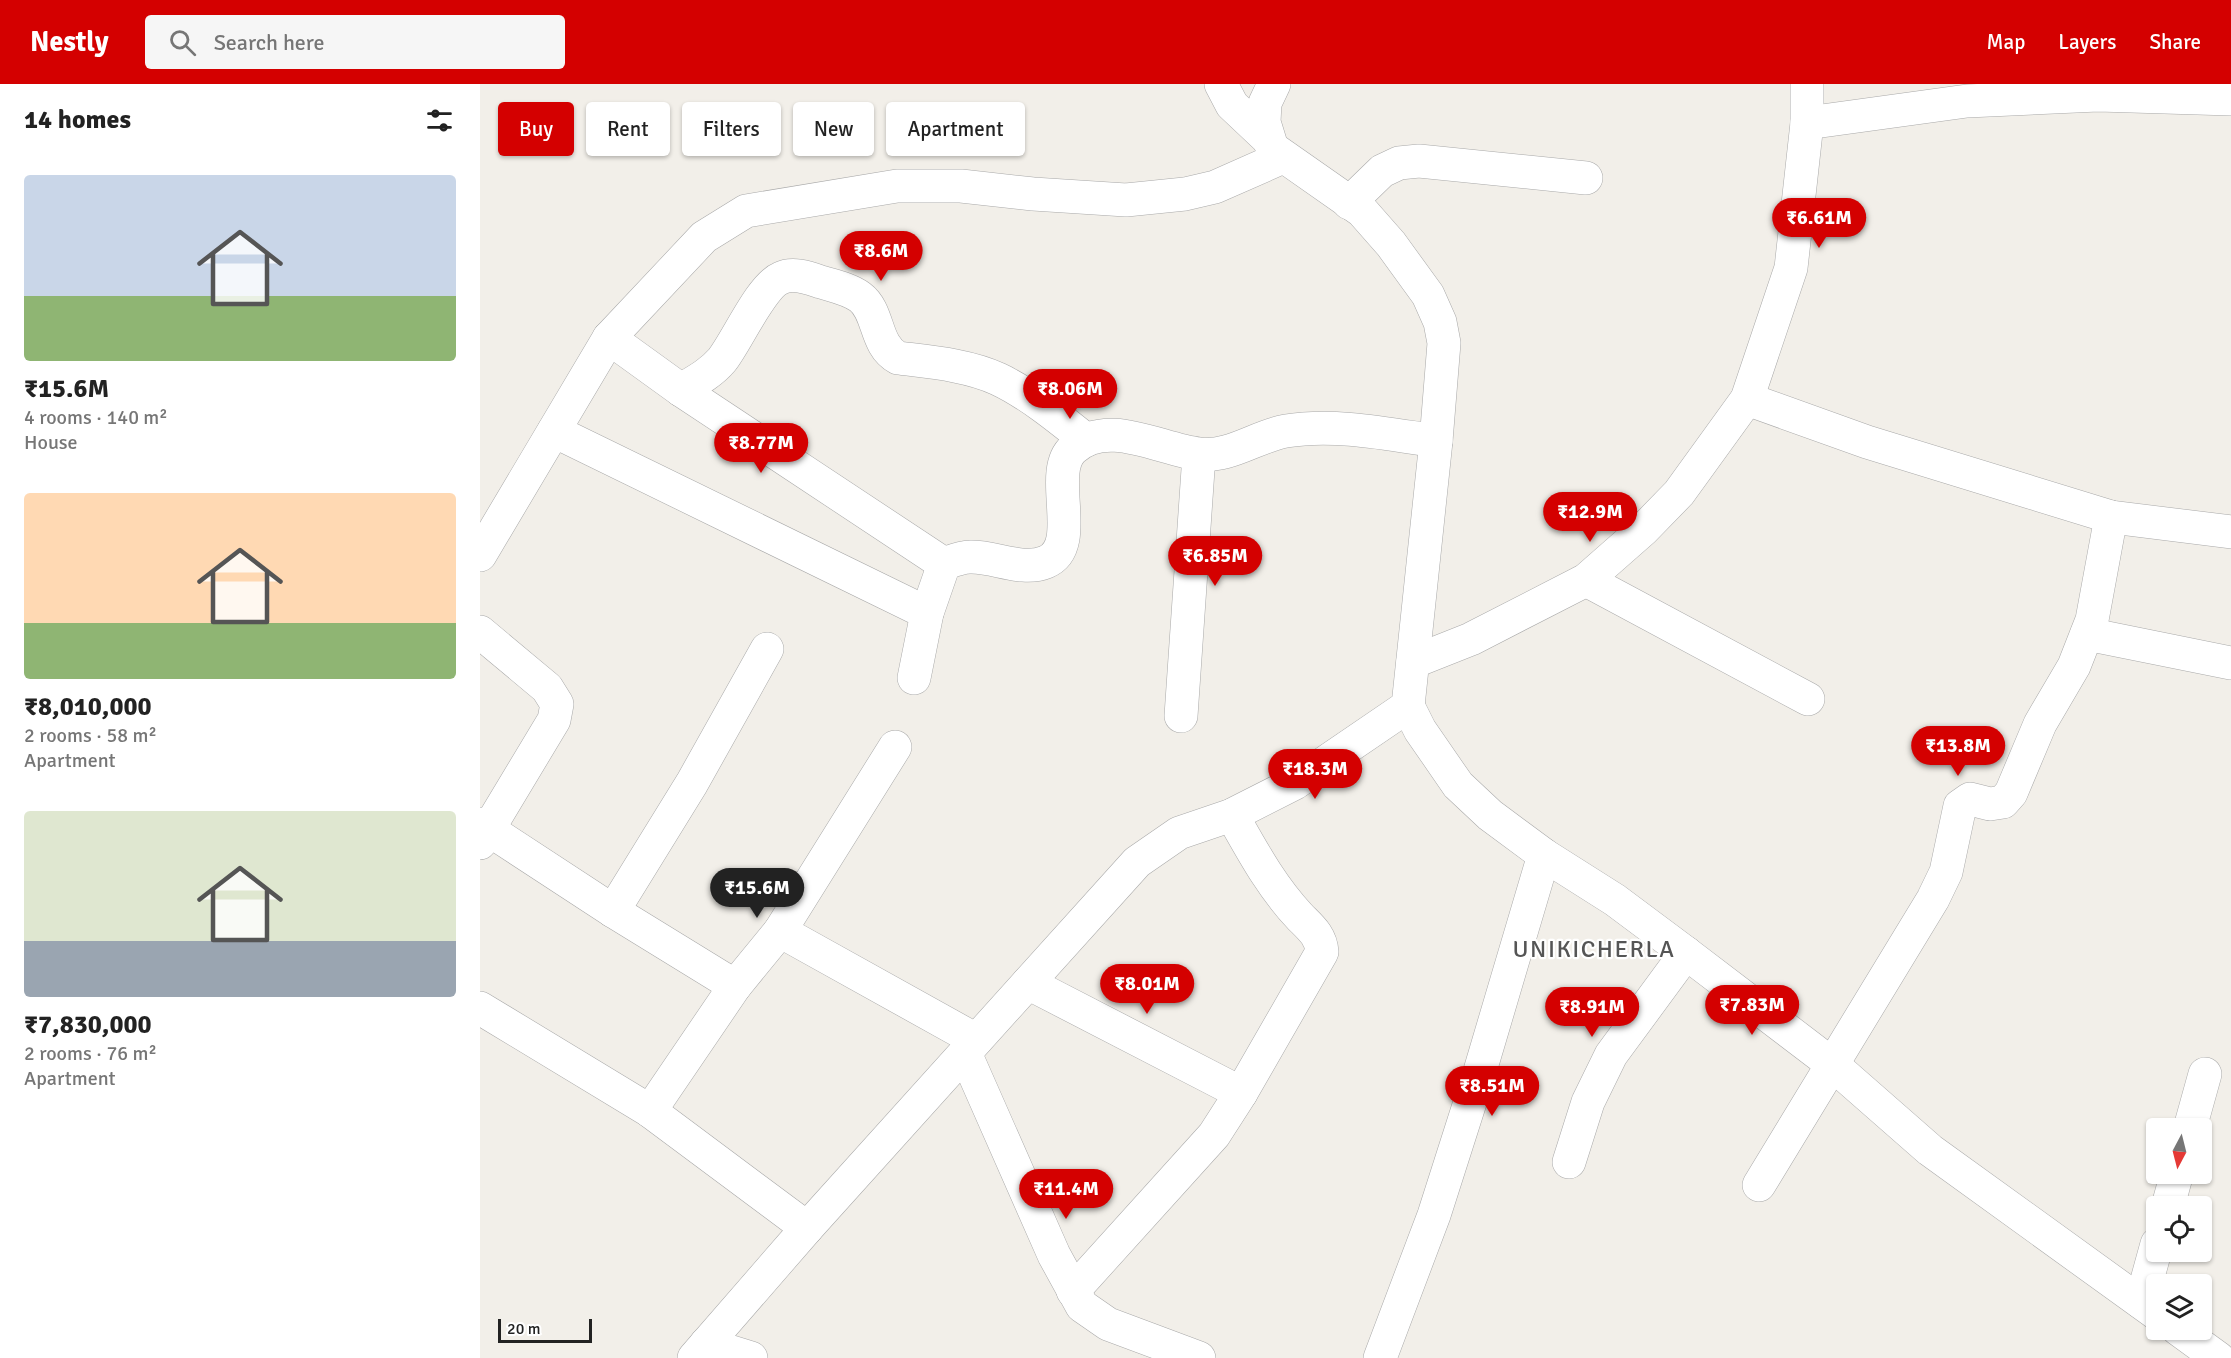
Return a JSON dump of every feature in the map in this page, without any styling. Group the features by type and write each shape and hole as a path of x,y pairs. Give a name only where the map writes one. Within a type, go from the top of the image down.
{"street":[{"path":"1221,84 1232,105 1275,147 1362,212 1391,244 1428,295 1440,322 1444,343 1436,441 1408,706 1420,730 1458,785 1490,815 1544,855 1615,900 1833,1065 1930,1150 2146,1306"},
{"path":"1274,84 1265,103 1264,122 1275,147"},
{"path":"1413,662 1471,639 1586,580 1679,493 1747,399 1791,268 1807,123 1807,84"},
{"path":"1807,123 1967,101 2098,95 2231,99"},
{"path":"481,548 609,338 704,237 746,211 897,186 961,186 1033,194 1126,200 1175,195 1215,187 1275,147"},
{"path":"1349,202 1382,171 1399,163 1419,161 1586,178"},
{"path":"681,390 709,373 722,360 768,288 779,278 791,275 808,277 860,297 870,309 889,353 898,358 963,369 998,379 1055,415 1086,440"},
{"path":"609,338 681,390 944,564"},
{"path":"1747,399 1867,442 2111,517 2231,532"},
{"path":"914,678 927,613 944,564 970,557 1029,565 1046,562 1059,553 1063,537 1064,466 1071,450 1086,440 1103,436 1125,436 1199,454 1218,454 1285,431 1320,429 1385,433 1436,441"},
{"path":"554,431 927,613"},
{"path":"1181,716 1199,454"},
{"path":"1759,1185 1933,899 1946,872 1960,806 1970,799 1990,804 2003,802 2011,793 2040,724 2074,666 2087,634 2092,620 2111,517"},
{"path":"1586,580 1808,699"},
{"path":"480,632 547,688 557,704 554,720 483,832 735,987"},
{"path":"2087,634 2231,663"},
{"path":"613,911 692,783 767,649"},
{"path":"700,1351 807,1228 1137,862 1179,833 1232,815 1295,783 1408,706"},
{"path":"651,1111 735,987 780,931 895,747"},
{"path":"1073,1291 1214,1135 1241,1093 1322,952 1322,943 1317,934 1280,895 1232,815"},
{"path":"1380,1358 1434,1215 1484,1059 1544,855"},
{"path":"780,931 971,1046 1054,1255 1082,1306 1108,1324 1199,1358"},
{"path":"1569,1162 1588,1102 1611,1055 1686,953"},
{"path":"1028,983 1241,1093"},
{"path":"480,1008 651,1111 807,1228"},
{"path":"2193,1118 2205,1074"},
{"path":"2193,1340 2218,1358"},
{"path":"700,1351 751,1358"}],"district":[{"name":"UNIKICHERLA","path":"1594,949"}]}
